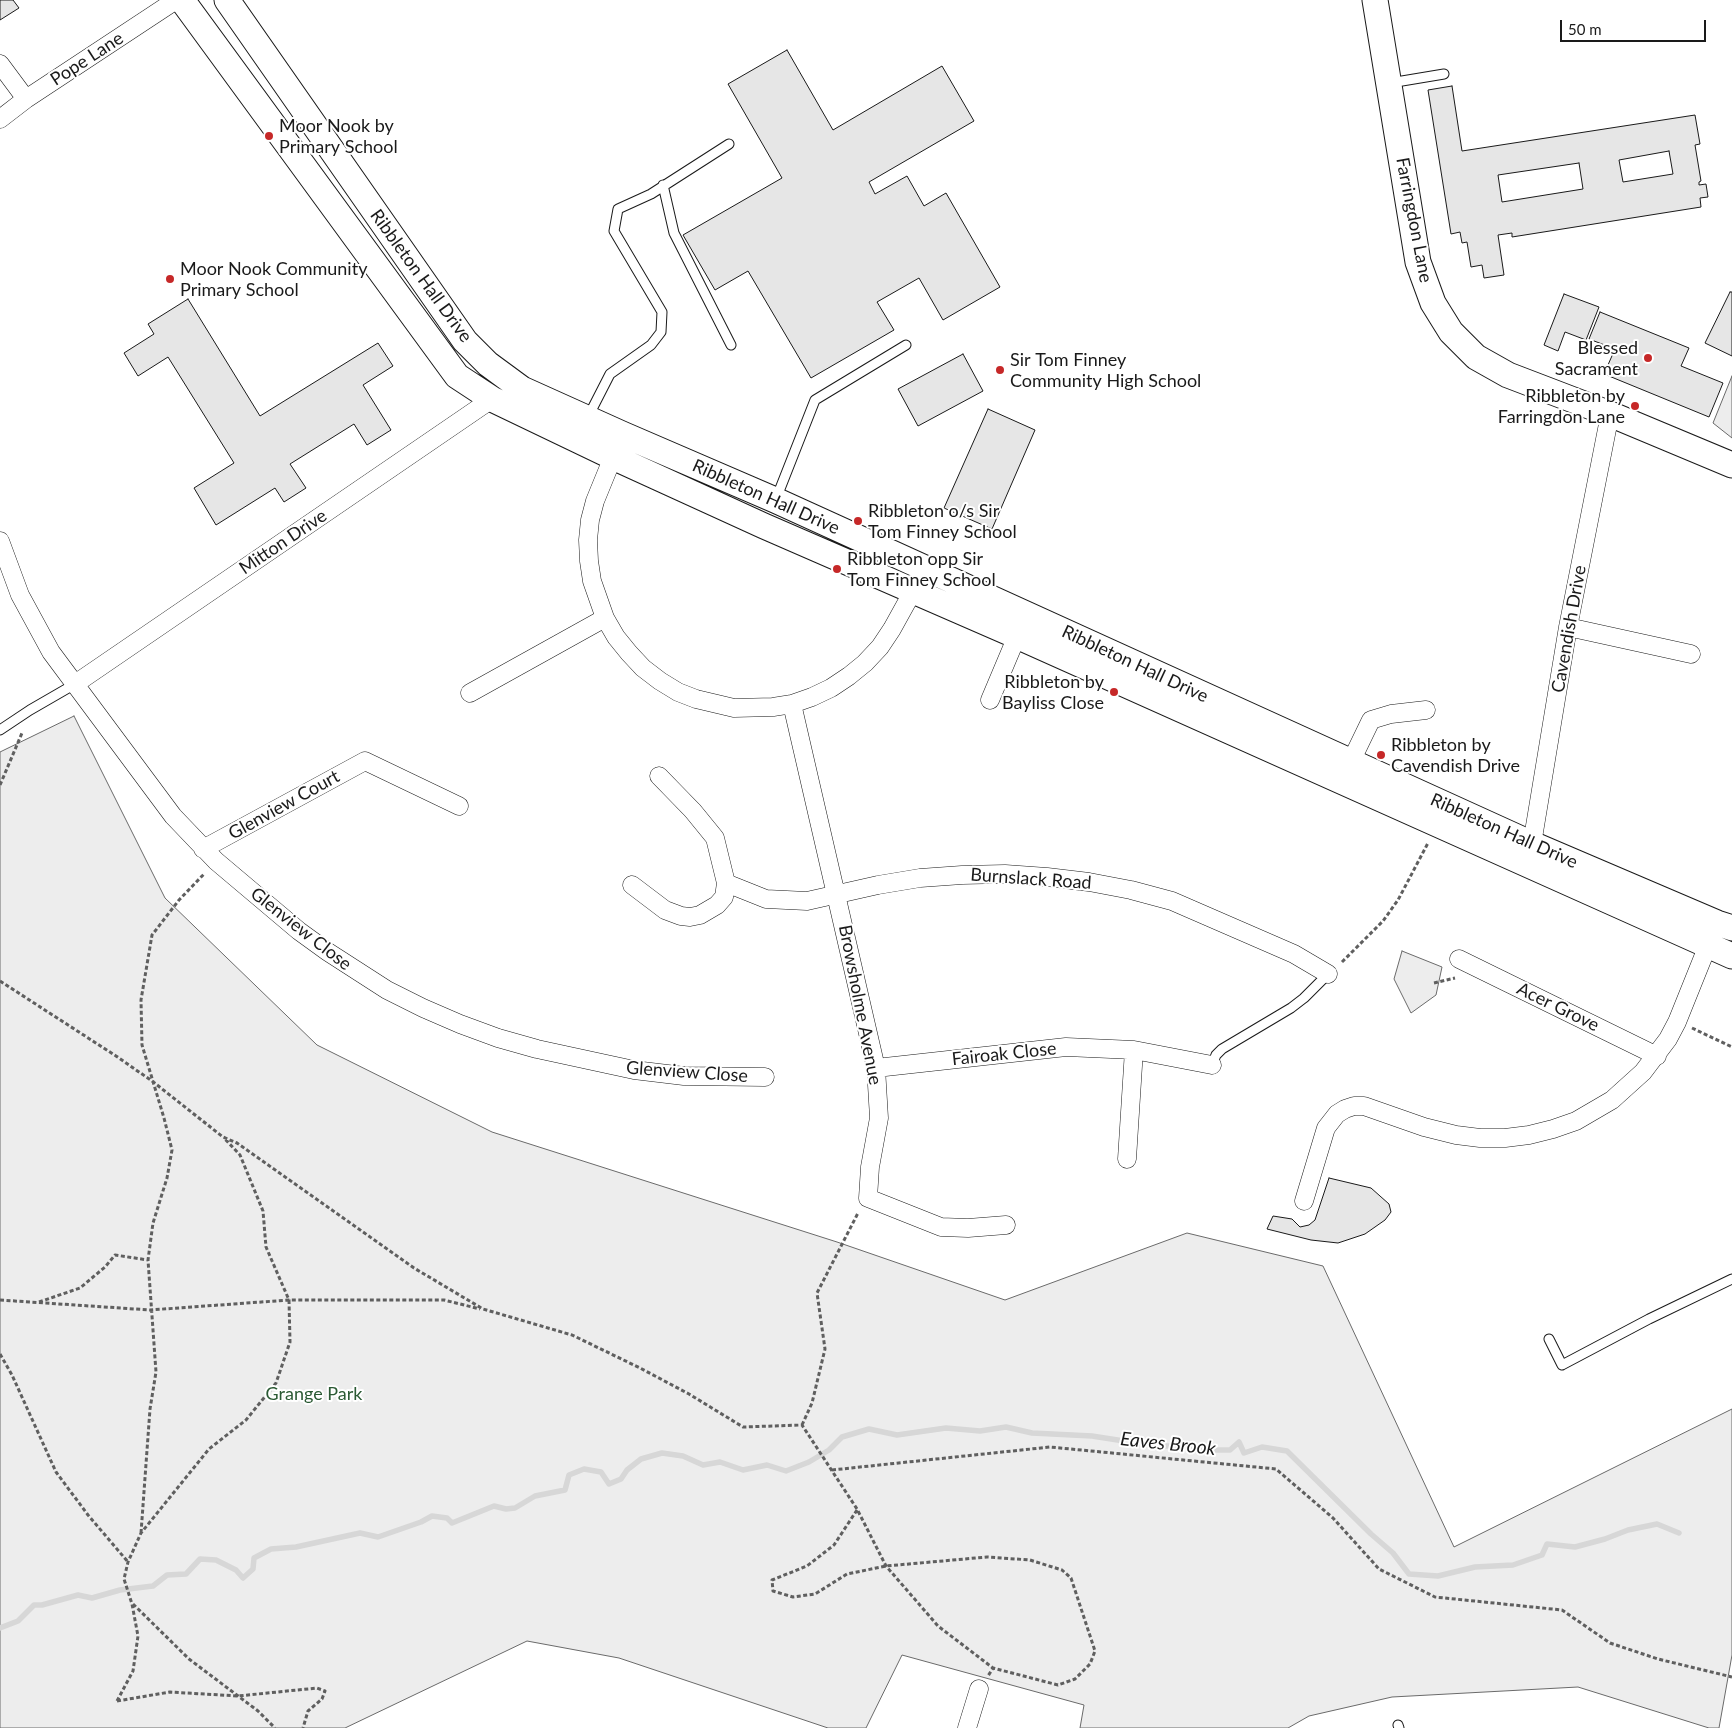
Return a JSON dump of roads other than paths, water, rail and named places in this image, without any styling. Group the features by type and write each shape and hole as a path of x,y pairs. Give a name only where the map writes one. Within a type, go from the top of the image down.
{"street":[{"name":"Pope Lane","path":"0,119 26,99 176,0"},
{"name":"Ribbleton Hall Drive","path":"182,0 457,376 492,399 764,526 1017,636 1313,757 1354,764 1707,946 1732,956"},
{"name":"Ribbleton Hall Drive","path":"227,0 465,340 488,364 522,389 924,567 1313,757 1437,824 1528,853 1725,926"},
{"name":"Farringdon Lane","path":"1375,0 1418,262 1426,287 1441,318 1463,344 1476,356 1492,366 1520,380 1610,414 1732,465"},
{"path":"0,64 26,99"},
{"path":"492,399 505,376"},
{"name":"Mitton Drive","path":"75,684 492,399"},
{"name":"Cavendish Drive","path":"1528,853 1568,627 1610,414"},
{"path":"622,434 595,501 588,540 592,580 597,600 605,618 628,653 643,668 678,692 696,699 734,708 763,708 792,704 831,688 849,676 880,646 892,629 924,567"},
{"path":"764,526 776,500"},
{"name":"Glenview Close","path":"0,541 20,595 51,652 173,816 210,855 299,931 335,957 387,990 460,1024 498,1038 537,1049 634,1070 684,1076 765,1077"},
{"path":"470,693 605,618"},
{"path":"1568,627 1691,654"},
{"path":"990,700 1017,636"},
{"name":"Browsholme Avenue","path":"792,704 876,1068 879,1118 870,1167 868,1198 941,1227 968,1228 1006,1225"},
{"path":"1354,764 1356,751 1371,720 1391,714 1426,710"},
{"name":"Glenview Court","path":"210,855 364,761 459,806"},
{"path":"632,885 665,910 681,916 700,915 717,905 724,897 726,883 714,838 693,810 659,776"},
{"name":"Burnslack Road","path":"726,883 766,900 807,901 878,885 962,874 1022,875 1089,882 1131,890 1172,901 1294,954 1328,974"},
{"path":"1304,1200 1326,1128 1337,1114 1354,1106 1364,1106 1424,1127 1456,1135 1480,1138 1529,1135 1576,1121 1594,1111 1628,1087 1656,1056 1677,1022 1707,946 1725,926"},
{"name":"Acer Grove","path":"1460,959 1656,1056"},
{"name":"Fairoak Close","path":"876,1068 1066,1047 1134,1050 1212,1066"},
{"path":"1127,1159 1134,1050"},
{"path":"966,1728 980,1689"}],"lane":[{"path":"1389,84 1444,74"},
{"path":"588,417 610,374 651,345 661,332 662,312 614,231 618,209 663,185 729,144"},
{"path":"663,185 674,233 730,345"},
{"path":"776,500 815,400 906,345"},
{"path":"0,730 75,684"},
{"path":"1212,1066 1216,1054 1222,1049 1291,1008 1328,974"},
{"path":"1549,1339 1562,1365 1649,1319 1732,1279"}],"waterway":[{"name":"Eaves Brook","path":"0,1628 18,1621 34,1605 42,1605 78,1595 92,1598 120,1590 153,1586 167,1575 186,1574 200,1559 216,1560 236,1570 243,1578 253,1569 254,1558 271,1549 296,1547 360,1533 378,1537 421,1522 432,1516 447,1518 452,1523 494,1506 506,1509 515,1508 535,1496 565,1490 569,1475 584,1469 601,1472 609,1484 621,1479 627,1470 641,1459 662,1453 683,1456 703,1465 720,1462 743,1470 767,1465 786,1471 809,1462 829,1450 842,1437 869,1429 897,1435 946,1428 980,1431 1006,1427 1032,1433 1092,1436 1156,1446 1182,1446 1196,1450 1230,1450 1239,1442 1244,1453 1262,1447 1287,1451 1371,1534 1393,1553 1409,1574 1438,1576 1475,1567 1513,1565 1542,1555 1547,1544 1575,1547 1605,1539 1628,1530 1657,1524 1679,1533"}],"place":[{"name":"Moor Nook by Primary School","path":"269,136"},
{"name":"Moor Nook Community Primary School","path":"170,279"},
{"name":"Blessed Sacrament","path":"1648,358"},
{"name":"Sir Tom Finney Community High School","path":"1000,370"},
{"name":"Ribbleton by Farringdon Lane","path":"1635,406"},
{"name":"Ribbleton o/s Sir Tom Finney School","path":"858,521"},
{"name":"Ribbleton opp Sir Tom Finney School","path":"837,569"},
{"name":"Ribbleton by Bayliss Close","path":"1114,692"},
{"name":"Ribbleton by Cavendish Drive","path":"1381,755"}],"park label":[{"name":"Grange Park","path":"314,1394"}]}
